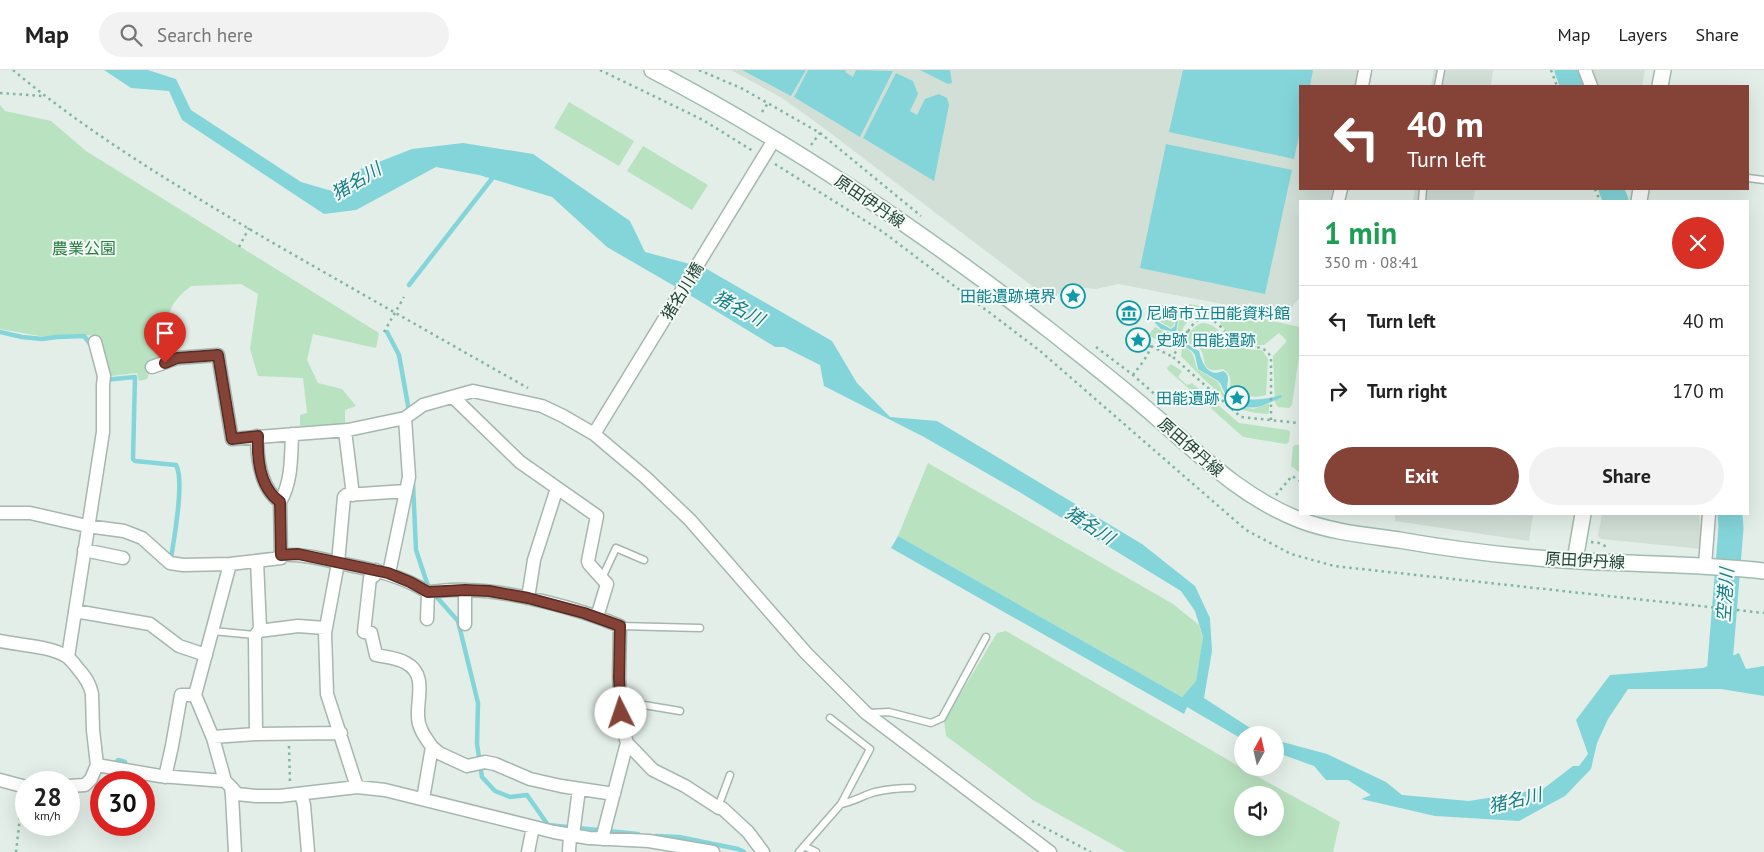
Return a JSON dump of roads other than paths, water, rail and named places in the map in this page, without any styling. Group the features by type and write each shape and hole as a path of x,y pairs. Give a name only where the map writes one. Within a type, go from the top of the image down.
{"street":[{"name":"原田伊丹線","path":"652,70 709,100 840,181 925,238 1050,331 1123,389 1230,481 1271,507 1313,525 1338,531 1432,546 1537,558 1708,565 1764,571"},
{"path":"1362,85 1365,70"},
{"path":"1585,70 1591,85"},
{"path":"1660,85 1662,70"},
{"name":"猪名川橋","path":"594,434 758,158 774,140"},
{"path":"68,657 103,432 102,385 104,376 95,342"},
{"path":"152,367 177,358 218,355 232,439 345,430 406,418 423,405 473,391 542,406 563,416 594,434 690,520 806,653 866,713 1050,852"},
{"path":"453,397 520,462 597,516 588,561 606,584 597,617"},
{"path":"389,573 409,477 406,418"},
{"path":"345,430 352,495"},
{"path":"0,513 30,513 88,526 124,531 142,538 170,563 183,566 230,564 281,558 280,502 287,490 292,434"},
{"path":"258,436 257,454 262,473 267,487 280,502"},
{"path":"528,598 534,560 557,488"},
{"path":"357,787 327,694 325,628 338,562 344,497 406,491"},
{"path":"1575,560 1583,515"},
{"path":"1708,565 1709,515"},
{"path":"84,550 123,558"},
{"path":"281,555 298,554 389,573 428,592 489,591 528,598 597,617 620,626 620,701 622,725 627,743 653,770 722,808 748,832 764,852"},
{"path":"256,734 257,561"},
{"path":"230,564 195,695 228,784 235,852"},
{"path":"376,570 374,576 370,578 364,632 371,633 376,655 406,662 414,669 418,676 420,689 418,716 421,731 432,747 439,753 467,766 485,762 495,764 530,779 614,794"},
{"path":"465,590 465,624"},
{"path":"427,619 428,592"},
{"path":"74,611 150,624 179,646 206,655"},
{"path":"257,633 298,626 325,628"},
{"path":"0,641 51,650 68,657 86,678 92,694 94,749 97,765 91,779 85,786 80,786"},
{"path":"165,777 181,695 195,695"},
{"path":"212,737 256,734 341,733"},
{"path":"602,839 627,743"},
{"path":"423,799 432,747"},
{"path":"97,765 165,777 228,784 237,794 256,796 357,787 385,790 571,835 649,842 713,852"},
{"path":"0,780 15,787"},
{"path":"569,852 579,789"},
{"path":"295,794 304,805 308,852"},
{"path":"528,852 533,826"}],"lane":[{"path":"1438,85 1440,70"},
{"path":"1749,178 1764,180"},
{"path":"602,578 616,548 644,560"},
{"path":"620,626 700,628"},
{"path":"212,631 257,633"},
{"path":"866,713 889,712 932,723 942,718 986,637"},
{"path":"620,701 680,711"},
{"path":"799,852 841,804 870,750 830,718"},
{"path":"718,807 730,775"},
{"path":"841,804 852,802 874,793 912,788"},
{"path":"804,846 816,852"}],"water":[{"name":"猪名川","path":"104,70 148,70 176,79 191,110 301,182 332,191 358,170 412,149 463,143 533,154 630,221 645,252 705,268 832,341 857,383 890,417 937,421 1142,544 1195,586 1210,618 1212,651 1204,698 1247,726 1234,726 1234,734 1187,707 1184,714 891,548 898,536 1182,697 1196,681 1203,637 1195,611 1181,591 1021,493 924,437 824,386 820,365 784,347 775,347 607,247 552,197 479,175 436,167 356,210 324,214 182,120 169,91 131,88"},
{"path":"742,70 806,70 791,96"},
{"path":"808,70 846,70 845,72 853,77 856,70 893,71 860,137 794,97"},
{"path":"920,70 950,70 952,83 948,84"},
{"path":"1183,70 1313,70 1310,85 1299,85 1299,136 1294,159 1169,132"},
{"path":"896,73 913,81 918,94 910,111 917,115 925,99 939,94 947,98 949,105 934,181 863,138"},
{"path":"1166,144 1292,170 1265,294 1140,268"},
{"path":"1159,305 1178,307 1180,309 1176,332 1185,343 1199,351 1206,368 1213,373 1223,371 1227,374 1227,389 1233,394 1246,399 1253,400 1281,395 1282,397 1253,408 1233,401 1218,381 1198,369 1195,355 1192,351 1184,346 1170,331 1161,329 1155,323","holes":["1161,308 1177,310 1175,326 1171,329 1158,322"]},
{"name":"猪名川","path":"1739,653 1746,669 1764,666 1764,696 1721,689 1628,689 1608,719 1597,743 1591,769 1565,796 1519,821 1435,816 1361,799 1371,795 1348,780 1326,780 1314,766 1284,755 1284,742 1327,754 1386,782 1402,795 1469,801 1543,789 1573,766 1579,766 1588,754 1576,720 1610,675 1703,668"}],"waterway":[{"name":"空港川","path":"1567,70 1573,85"},
{"path":"409,285 494,176"},
{"name":"空港川","path":"1611,190 1616,200"},
{"path":"0,332 42,339 84,336 91,345"},
{"path":"387,332 399,355 409,411"},
{"path":"104,380 135,377 133,459 135,461 176,465 179,496 172,560"},
{"path":"413,483 416,550 429,589"},
{"name":"空港川","path":"1719,676 1731,528 1730,515"},
{"path":"434,594 458,621 478,703 477,744 482,777 495,791 510,797 527,795 548,825 638,834"},
{"path":"112,763 115,764 118,760 125,762"},
{"path":"656,836 679,837 738,849 744,852"}],"place":[{"name":"田能遺跡境界","path":"1073,296"},
{"name":"尼崎市立田能資料館","path":"1129,313"},
{"name":"史跡 田能遺跡","path":"1138,340"},
{"name":"田能遺跡","path":"1237,398"}],"park label":[{"name":"農業公園","path":"84,248"}]}
